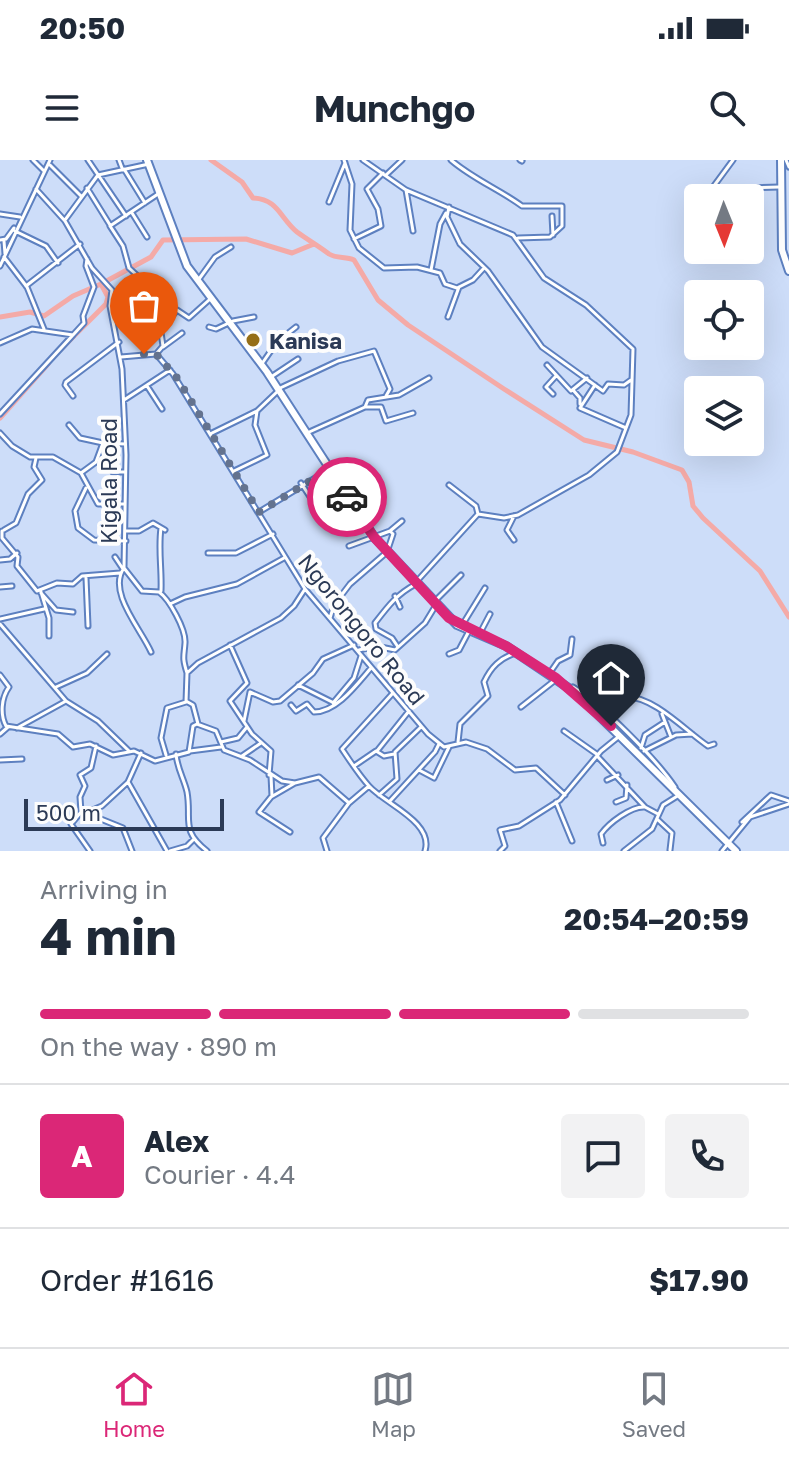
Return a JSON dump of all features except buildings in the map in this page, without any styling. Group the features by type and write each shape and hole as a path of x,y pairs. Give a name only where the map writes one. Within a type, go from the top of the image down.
{"street":[{"path":"33,160 44,171"},
{"path":"88,160 126,216"},
{"path":"119,160 127,178 145,203"},
{"path":"363,160 406,190 518,238 553,235 562,226 561,205 522,206 503,191 466,173 451,160"},
{"path":"354,239 381,226 378,209 367,189 402,160"},
{"path":"715,184 733,160"},
{"path":"783,160 789,167"},
{"path":"783,160 782,188 789,271"},
{"path":"329,202 344,161"},
{"path":"344,161 352,184 349,222 354,239 380,267 431,270 442,274 446,285 459,287"},
{"path":"0,266 49,162 81,196"},
{"path":"65,221 98,175 148,162 183,260 209,300 271,377 374,537 435,604 461,627 516,653 569,687 736,851"},
{"path":"87,188 110,226 127,264 136,277 153,289 163,347"},
{"path":"764,188 782,188"},
{"name":"Kigala Road","path":"36,189 65,221 87,259 112,290 110,306 119,342 124,400 126,541 123,570 142,591 161,593 169,605 185,642 181,656 187,673 186,701"},
{"path":"406,190 413,231"},
{"path":"110,226 161,192"},
{"path":"431,270 440,224 449,207"},
{"path":"132,212 147,237"},
{"path":"446,213 460,244 484,268 546,352 604,391 610,383 622,385 631,380"},
{"path":"0,214 21,217"},
{"path":"552,216 553,235"},
{"path":"16,228 2,240 5,256 26,286 44,329"},
{"path":"16,228 43,244 58,263"},
{"path":"478,514 514,516 571,486 619,450 631,415 634,354 629,343 578,298 544,278 518,238"},
{"path":"26,286 80,244"},
{"path":"196,281 215,257 231,247"},
{"path":"0,414 84,323 83,316 93,298 94,287 86,266 87,259"},
{"path":"448,317 459,287 484,268"},
{"path":"160,332 178,310 189,318 209,300"},
{"path":"115,321 156,313"},
{"path":"209,327 216,329 227,323 254,317"},
{"path":"261,365 277,342 296,327"},
{"path":"0,343 24,331 44,329 73,335"},
{"path":"121,357 156,354 182,333"},
{"path":"73,396 65,383 119,342"},
{"path":"210,434 257,411 279,390 338,361 374,351 390,389 386,396"},
{"name":"Ngorongoro Road","path":"156,354 170,370 305,589 421,727 439,744 449,747"},
{"path":"271,377 298,359"},
{"path":"547,365 580,398 580,408 626,428"},
{"path":"124,400 170,370"},
{"path":"553,394 546,387 556,376"},
{"path":"365,407 368,400 399,395 429,378"},
{"path":"573,390 587,378"},
{"path":"579,404 595,385"},
{"path":"147,386 162,409"},
{"path":"307,433 365,407 381,407 386,421 413,413"},
{"path":"233,471 267,455 255,425 257,411"},
{"path":"69,425 80,438 125,444"},
{"path":"0,433 12,446 36,457 53,457 81,473 86,488 98,504 125,504"},
{"path":"81,473 96,462 103,443"},
{"path":"36,457 34,467 42,480 28,494 16,523 1,531 4,540 17,553 18,568 33,589 41,592 56,610 73,612"},
{"path":"259,512 301,483 330,469"},
{"path":"113,472 125,472"},
{"path":"301,483 320,512"},
{"path":"449,485 476,506 478,514"},
{"path":"86,488 75,511 78,528 94,540 126,541"},
{"path":"398,647 392,638 376,629 375,623 395,596 416,583 478,514"},
{"path":"514,516 507,530 514,540"},
{"path":"349,546 390,531 402,521"},
{"path":"125,531 139,531 153,523 163,529 157,549 163,576 161,593"},
{"path":"330,618 334,605 350,584 387,552 393,534 390,531"},
{"path":"208,553 236,553 273,534"},
{"path":"0,560 8,560 17,553"},
{"path":"115,557 123,570 121,593 151,652"},
{"path":"169,605 185,597 237,584 284,558"},
{"path":"41,592 57,583 69,585 86,577 123,570"},
{"path":"358,651 376,646 392,651 398,647 425,623 435,604 461,575"},
{"path":"86,577 88,626"},
{"path":"0,587 12,586"},
{"path":"461,627 485,588"},
{"path":"187,673 198,663 281,618 305,589"},
{"path":"41,592 49,618 49,636"},
{"path":"395,596 400,607"},
{"path":"44,609 0,622 66,701 98,721 129,751"},
{"path":"479,635 490,614"},
{"path":"449,654 459,650 469,631"},
{"path":"521,707 546,690 558,661 570,655 572,639"},
{"path":"230,645 251,691 276,702 323,659 354,645"},
{"path":"458,742 460,724 489,694 484,682 490,670 504,657 516,653"},
{"path":"56,687 87,673 107,654"},
{"path":"334,703 354,678 361,656"},
{"path":"291,705 296,711 307,704 318,713 334,703 371,668"},
{"path":"0,675 9,687 3,695 1,718 8,727 58,734 73,747 96,746 113,755 129,751 141,753 153,761 166,755 221,745 238,738 247,727"},
{"path":"598,707 627,675"},
{"path":"247,683 230,700 247,727 272,752 272,796"},
{"path":"298,685 334,703"},
{"path":"569,687 598,707 659,765 678,794"},
{"path":"244,721 251,691"},
{"path":"393,693 342,746 369,786 423,830 425,851"},
{"path":"598,707 628,697 661,711 708,746 714,744"},
{"path":"17,728 66,701"},
{"path":"166,755 161,738 167,708 186,701 193,705 199,725"},
{"path":"354,766 377,751 409,711"},
{"path":"661,711 671,737"},
{"path":"643,750 645,735 665,722"},
{"path":"189,751 193,726 214,729 221,745 235,756 242,756 270,775 295,783"},
{"path":"0,734 8,727"},
{"path":"377,751 384,756 394,754 421,727"},
{"path":"564,731 598,755 658,817 672,833 670,850"},
{"path":"643,750 671,737 693,734"},
{"path":"512,851 499,835 502,828 519,826 565,795 598,755 620,735"},
{"path":"418,769 434,778 449,747 458,742 487,749 515,770 536,768 565,795"},
{"path":"242,756 261,743"},
{"path":"389,803 439,744"},
{"path":"90,851 71,826 81,811 80,797 85,786 81,774 91,768 96,746"},
{"path":"88,812 102,806 128,782 141,753"},
{"path":"176,754 187,790 186,823 194,839 207,851"},
{"path":"379,795 397,779 394,754"},
{"path":"0,760 22,759"},
{"path":"607,780 618,775"},
{"path":"290,832 260,816 272,796 295,783 319,777 349,803"},
{"path":"128,782 169,851 187,846 194,839"},
{"path":"616,802 626,798 627,785"},
{"path":"327,851 323,838 349,803 369,786"},
{"path":"624,851 649,832 663,805 678,794"},
{"path":"722,851 745,817 771,795 789,803"},
{"path":"556,802 572,841"},
{"path":"740,826 753,816 789,803"},
{"path":"603,843 601,834 607,826 638,807 645,807"},
{"path":"81,811 123,828 132,851"},
{"path":"500,851 505,846"}],"waterway":[{"path":"211,160 242,182 253,198 273,206 301,235 332,256 354,260 378,300 408,325 504,389 584,440 633,452 682,470 689,482 693,506 760,571 789,617"},
{"path":"60,350 106,304 108,297 101,284 151,257 163,240 246,239 292,253 314,244"},
{"path":"0,317 30,312 44,316 73,296 101,284"},
{"path":"0,418 48,364"}],"way so far":[{"path":"144,354 156,354 177,378 229,462 242,489 259,512 301,483 330,469 347,497"}],"place":[{"name":"Kanisa","path":"253,340"}],"route":[{"path":"347,497 396,563 457,625 499,642 556,678 611,726"}]}
